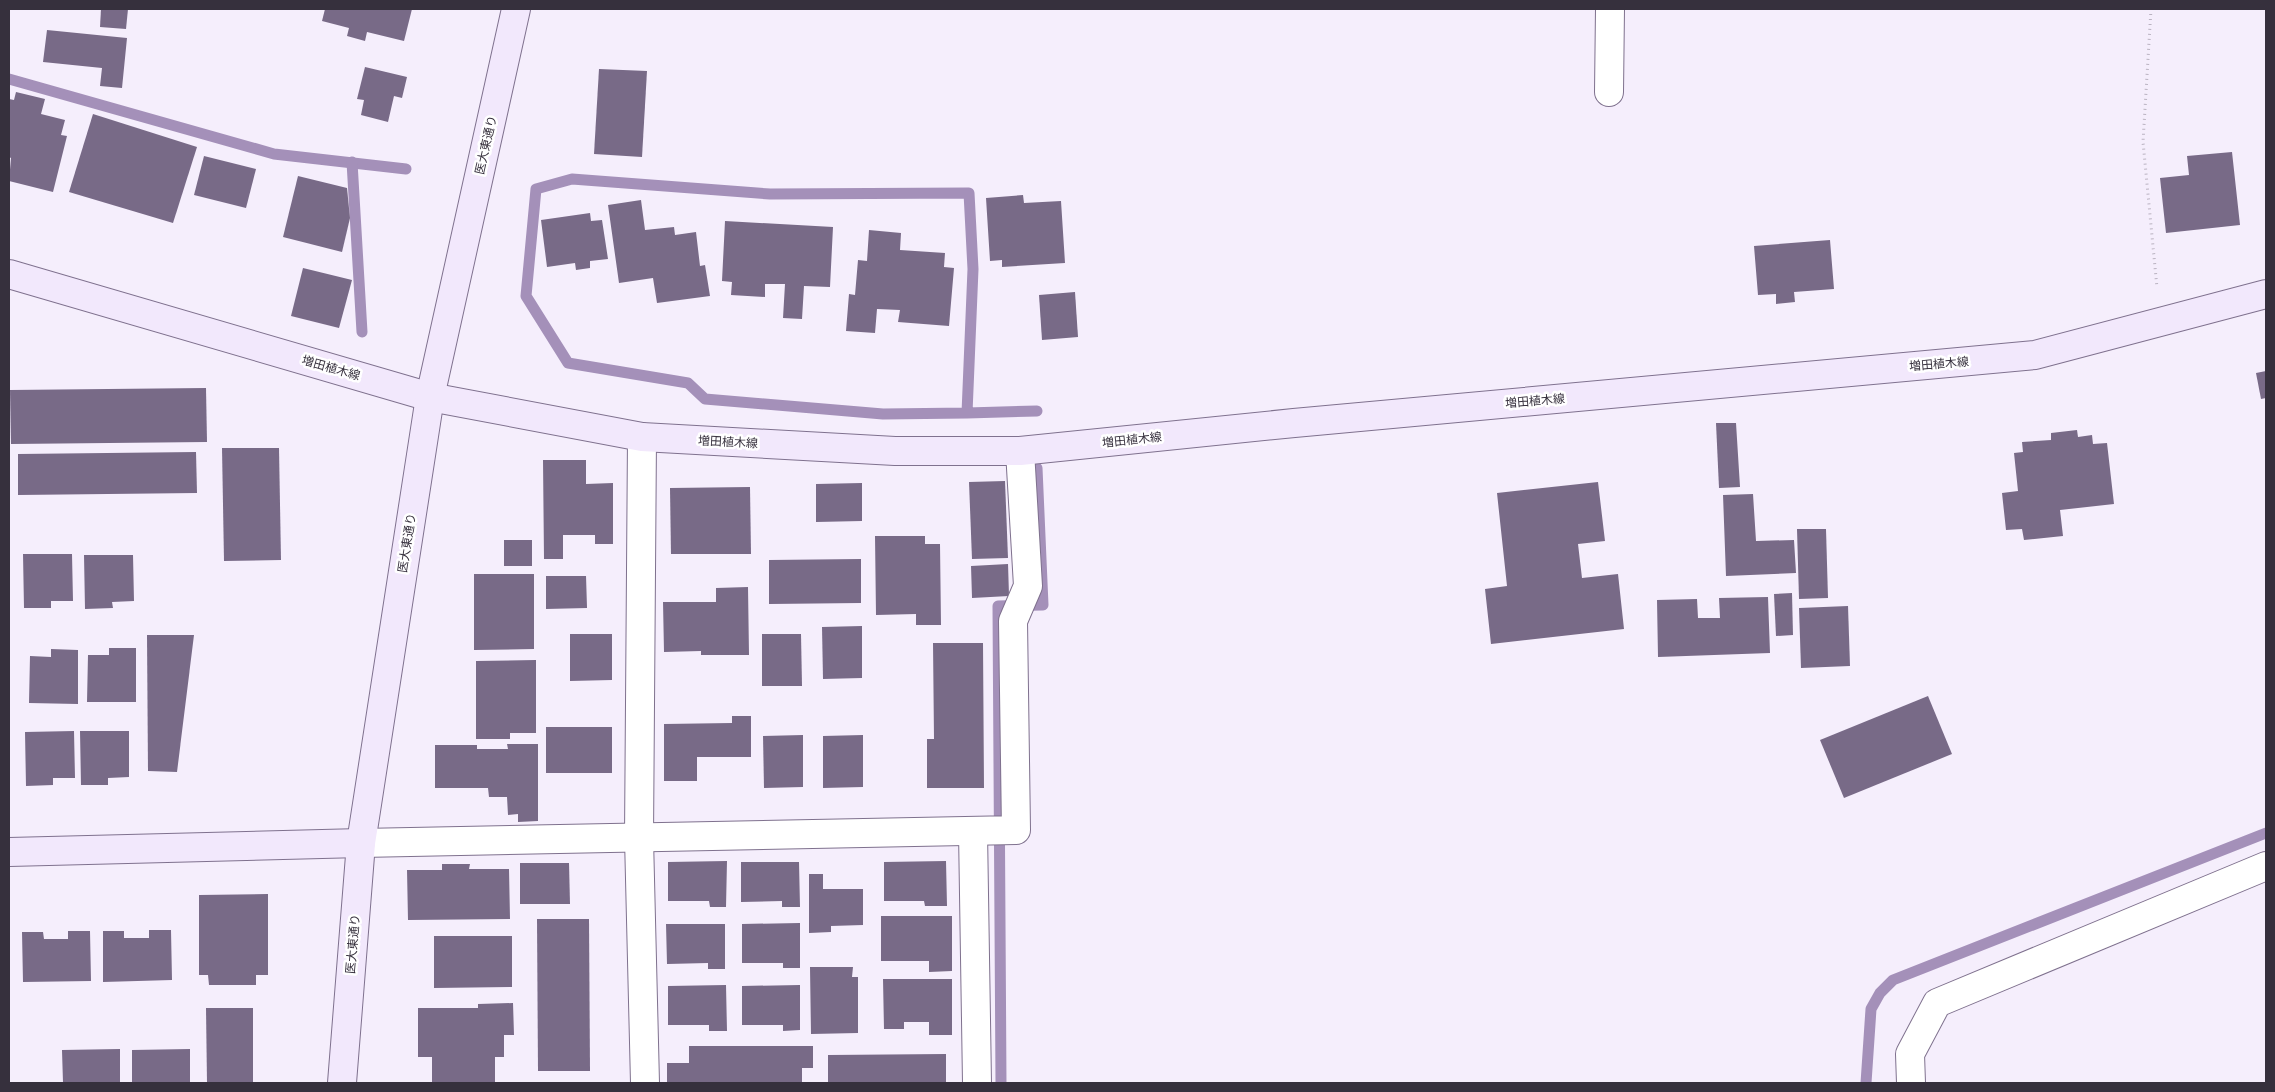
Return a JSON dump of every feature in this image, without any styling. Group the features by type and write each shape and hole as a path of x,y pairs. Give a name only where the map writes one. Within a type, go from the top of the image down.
{"street":[{"name":"医大東通り","path":"342,1083 362,843 430,397 516,9"},
{"path":"1609,92 1610,9"},
{"name":"増田植木線","path":"9,274 430,397 642,437 895,451 1020,451 1294,423 2035,355 2266,294"},
{"path":"642,437 639,838 645,1083"},
{"path":"9,852 1016,830 1013,620 1028,586 1020,451"},
{"path":"977,1083 978,831"},
{"path":"1911,1083 1910,1054 1938,1003 2266,866"}],"path":[{"path":"2151,9 2143,142 2160,321"}],"building":[{"path":"101,9 128,9 126,29 100,27"},
{"path":"325,9 412,9 404,41 367,32 365,41 347,36 349,28 322,21"},
{"path":"47,30 127,38 122,88 100,86 102,68 43,62"},
{"path":"365,67 407,77 402,98 394,96 388,122 361,115 364,100 357,99"},
{"path":"599,69 647,71 642,157 594,154"},
{"path":"16,92 45,99 41,114 65,120 61,135 67,136 53,192 9,181 11,158 9,157 9,99 14,100"},
{"path":"93,114 197,147 173,223 69,192"},
{"path":"2232,152 2240,225 2166,233 2160,178 2189,175 2187,156"},
{"path":"204,156 256,169 246,208 194,195"},
{"path":"298,176 347,188 350,218 342,252 283,237"},
{"path":"1023,195 1024,203 1061,201 1065,263 1002,267 1002,260 990,261 986,198"},
{"path":"641,200 645,230 674,227 675,235 696,232 700,266 705,265 710,296 657,303 653,278 619,283 608,205"},
{"path":"590,213 591,221 602,220 608,259 590,261 590,268 576,270 575,263 547,267 541,220"},
{"path":"725,221 833,227 830,287 804,286 802,319 783,318 785,284 765,284 765,297 731,295 732,282 722,281"},
{"path":"869,230 901,233 900,250 945,253 944,267 954,268 949,326 898,322 900,310 877,309 875,333 846,331 849,294 855,295 858,260 867,261"},
{"path":"1830,240 1834,289 1794,292 1795,302 1776,304 1776,294 1758,295 1754,246"},
{"path":"303,268 352,280 339,328 291,316"},
{"path":"1075,292 1078,337 1042,340 1039,295"},
{"path":"2266,371 2266,398 2261,399 2256,373"},
{"path":"206,388 207,442 11,444 10,390"},
{"path":"1716,423 1736,423 1740,487 1719,488"},
{"path":"2077,430 2078,437 2092,435 2093,444 2107,443 2114,504 2060,510 2063,536 2024,540 2022,529 2006,530 2002,493 2018,491 2014,453 2023,452 2022,442 2051,440 2051,433"},
{"path":"222,448 279,448 281,560 224,561"},
{"path":"196,452 197,493 18,495 18,454"},
{"path":"543,460 586,460 586,484 613,483 613,544 595,544 595,535 563,535 563,559 544,559"},
{"path":"1005,481 1008,558 972,559 969,482"},
{"path":"1598,482 1605,541 1578,544 1582,578 1618,574 1624,629 1491,644 1485,589 1507,586 1497,493"},
{"path":"862,483 862,521 816,522 816,484"},
{"path":"750,487 751,554 671,554 670,488"},
{"path":"1753,494 1756,541 1794,540 1796,573 1726,576 1723,495"},
{"path":"1797,529 1826,529 1828,598 1799,599"},
{"path":"875,536 925,536 925,544 940,544 941,625 916,625 916,614 876,615"},
{"path":"504,540 532,540 532,566 504,566"},
{"path":"23,554 72,554 73,601 51,601 51,608 24,608"},
{"path":"84,555 133,555 134,601 112,602 113,608 85,609"},
{"path":"861,559 861,603 769,604 769,560"},
{"path":"1008,564 1009,596 972,598 971,566"},
{"path":"474,574 534,574 534,649 474,650"},
{"path":"546,576 586,576 587,608 546,609"},
{"path":"748,587 749,655 701,655 701,651 664,652 663,602 716,602 716,588"},
{"path":"1792,593 1793,635 1776,636 1774,594"},
{"path":"1768,597 1770,653 1658,657 1657,600 1697,599 1698,618 1720,618 1719,598"},
{"path":"1848,606 1850,666 1801,668 1799,608"},
{"path":"862,626 862,678 823,679 822,627"},
{"path":"570,634 612,634 612,680 570,681"},
{"path":"762,634 801,634 802,686 762,686"},
{"path":"147,635 194,635 177,772 148,771"},
{"path":"933,643 983,643 984,788 927,788 927,739 934,739"},
{"path":"109,648 136,648 136,702 87,702 88,655 109,655"},
{"path":"51,649 78,650 78,704 29,703 30,656 51,657"},
{"path":"536,660 536,733 510,733 510,739 476,739 476,661"},
{"path":"1928,696 1952,754 1844,798 1820,740"},
{"path":"732,716 751,716 751,757 697,757 697,781 664,781 664,724 732,723"},
{"path":"546,727 612,727 612,773 546,773"},
{"path":"74,731 75,778 53,778 53,785 26,786 25,732"},
{"path":"80,731 129,731 129,777 108,778 108,785 81,785"},
{"path":"803,735 803,787 764,788 763,736"},
{"path":"863,735 863,787 823,788 823,736"},
{"path":"507,744 538,744 538,821 518,822 518,814 508,815 507,797 489,797 488,788 435,788 435,745 477,745 477,749 508,749"},
{"path":"727,861 726,907 710,907 709,901 668,901 668,862"},
{"path":"946,861 947,906 925,906 924,901 884,901 884,862"},
{"path":"741,862 799,862 800,907 782,907 782,901 741,902"},
{"path":"520,863 569,863 570,904 520,904"},
{"path":"442,864 470,864 469,869 509,869 510,919 408,920 407,870 442,870"},
{"path":"809,874 823,874 823,889 863,889 863,925 831,926 831,932 809,933"},
{"path":"268,894 268,975 256,975 256,985 209,985 208,975 199,975 199,895"},
{"path":"881,916 952,916 952,971 929,972 929,961 881,961"},
{"path":"537,919 589,919 590,1071 538,1071"},
{"path":"800,923 800,968 783,968 783,963 742,963 742,924"},
{"path":"666,924 725,924 725,969 708,969 708,963 667,964"},
{"path":"149,930 171,930 172,980 103,982 103,931 124,931 124,938 149,938"},
{"path":"68,931 90,931 91,981 23,982 22,932 43,932 44,939 68,939"},
{"path":"434,936 512,936 512,987 434,988"},
{"path":"810,967 853,967 852,977 858,977 858,1033 811,1034"},
{"path":"883,979 952,979 952,1035 929,1035 929,1022 904,1022 904,1029 884,1029"},
{"path":"726,985 727,1031 709,1031 709,1025 668,1025 668,986"},
{"path":"800,985 800,1030 783,1031 783,1025 742,1025 742,986"},
{"path":"513,1003 514,1035 504,1035 504,1057 495,1057 495,1083 432,1083 432,1057 418,1057 418,1008 478,1008 478,1004"},
{"path":"206,1008 253,1008 253,1083 207,1083"},
{"path":"689,1046 813,1046 813,1068 802,1068 802,1083 667,1083 667,1063 689,1063"},
{"path":"120,1049 120,1083 63,1083 62,1050"},
{"path":"190,1049 190,1083 132,1083 132,1050"},
{"path":"946,1054 946,1083 828,1083 828,1055"}],"waterway":[{"path":"9,79 274,154 406,169"},
{"path":"352,162 362,332"},
{"path":"967,413 883,414 705,399 688,383 568,363 526,296 536,189 572,179 770,194 969,193 973,269 967,413 1037,411"},
{"path":"1001,1083 998,606 1043,605 1037,468"},
{"path":"1866,1083 1871,1009 1880,993 1893,980 2266,833"}]}
